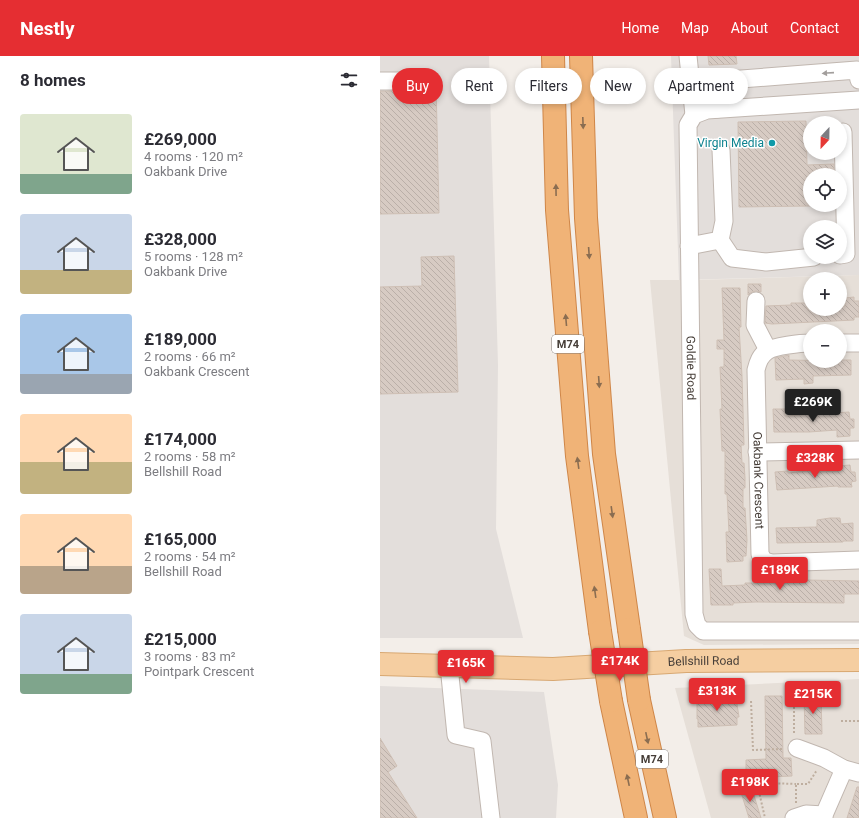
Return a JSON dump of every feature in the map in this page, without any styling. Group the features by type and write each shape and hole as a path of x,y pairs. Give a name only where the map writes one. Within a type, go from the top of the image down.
{"highway":[{"name":"M74","path":"553,56 557,210 576,448 600,631 611,701 636,818"},
{"name":"M74","path":"581,56 586,218 604,454 639,700 665,818"}],"main road":[{"name":"Bellshill Road","path":"380,664 553,669 686,661 859,660"}],"street":[{"path":"688,56 694,115 707,110 717,109 859,100"},
{"path":"717,109 715,81 857,70 859,80"},
{"path":"380,81 392,81"},
{"name":"Goldie Road","path":"694,115 688,126 694,614 697,625 704,631 859,631"},
{"path":"721,150 724,221 720,240 732,258 766,262 803,258"},
{"path":"844,160 845,220"},
{"path":"689,246 720,240"},
{"path":"756,301 755,325 768,350 803,343"},
{"path":"847,343 859,343"},
{"name":"Oakbank Crescent","path":"768,350 760,359 756,370 760,554 764,561 772,563 859,560"},
{"path":"757,452 859,450"},
{"path":"449,666 456,735 482,741 491,818"},
{"path":"795,818 806,814 824,816 852,771 824,758 796,748"}],"path":[{"path":"751,701 753,750 796,748 794,703"},
{"path":"841,721 859,721"},
{"path":"723,789 757,783 808,784 824,758"},
{"path":"757,783 765,818"},
{"path":"795,818 796,784"}],"shaded area":[{"path":"380,56 489,56 489,68 451,68 451,104 490,104 498,365 496,529 523,638 380,638"},
{"path":"671,56 859,56 859,275 847,275 847,272 803,272 803,277 679,280 673,104 748,104 748,68 671,68"},
{"path":"847,275 859,275 859,644 704,645 684,636 650,280 803,277 803,316 847,316"},
{"path":"859,679 859,818 711,818 675,688"},
{"path":"380,686 544,692 558,785 556,818 380,818"}],"building":[{"path":"708,56 736,56 737,64 709,65"},
{"path":"380,91 392,91 392,104 436,104 439,213 380,214"},
{"name":"Virgin Media","path":"803,121 803,160 807,160 807,165 834,164 834,168 803,168 803,206 739,207 738,122"},
{"path":"454,256 458,392 380,394 380,287 422,286 421,257"},
{"path":"748,284 761,284 761,292 756,291 748,295"},
{"path":"722,288 740,288 741,327 739,327 744,445 741,445 745,478 745,488 743,488 743,508 745,508 747,540 746,556 743,556 743,561 727,562 726,532 729,532 727,494 725,494 725,451 722,451 720,409 722,409 720,367 724,367 724,349 717,349 717,340 724,340"},
{"path":"854,297 854,301 859,301 859,317 854,317 854,320 772,324 765,323 766,306 791,305 791,303 803,303 803,316 847,316 847,298"},
{"path":"789,355 789,360 803,360 803,368 847,368 847,360 851,360 851,375 813,376 813,383 804,384 804,379 776,380 775,358"},
{"path":"773,409 785,409 785,416 849,412 850,419 854,419 854,428 850,428 850,436 837,437 837,430 774,432"},
{"path":"850,465 851,472 855,472 856,481 851,482 852,487 838,486 777,490 775,472 788,471 788,473 817,470 817,472 839,471 839,466"},
{"path":"840,518 841,524 853,523 853,541 777,543 776,528 817,527 817,520"},
{"path":"709,569 721,569 722,586 745,585 745,583 790,583 790,581 806,580 859,581 859,594 844,594 844,603 756,602 733,603 733,605 711,605"},
{"path":"821,695 822,734 805,734 804,696"},
{"path":"765,696 782,696 783,758 791,758 792,776 746,778 746,760 766,759"},
{"path":"726,697 736,698 739,717 737,717 737,725 698,727 697,699"},
{"path":"380,738 397,766 388,772 417,818 380,818"},
{"path":"751,786 761,818 749,818 740,789"},
{"path":"857,787 859,787 859,818 847,818"}],"place":[{"name":"Virgin Media","path":"772,143"}]}
